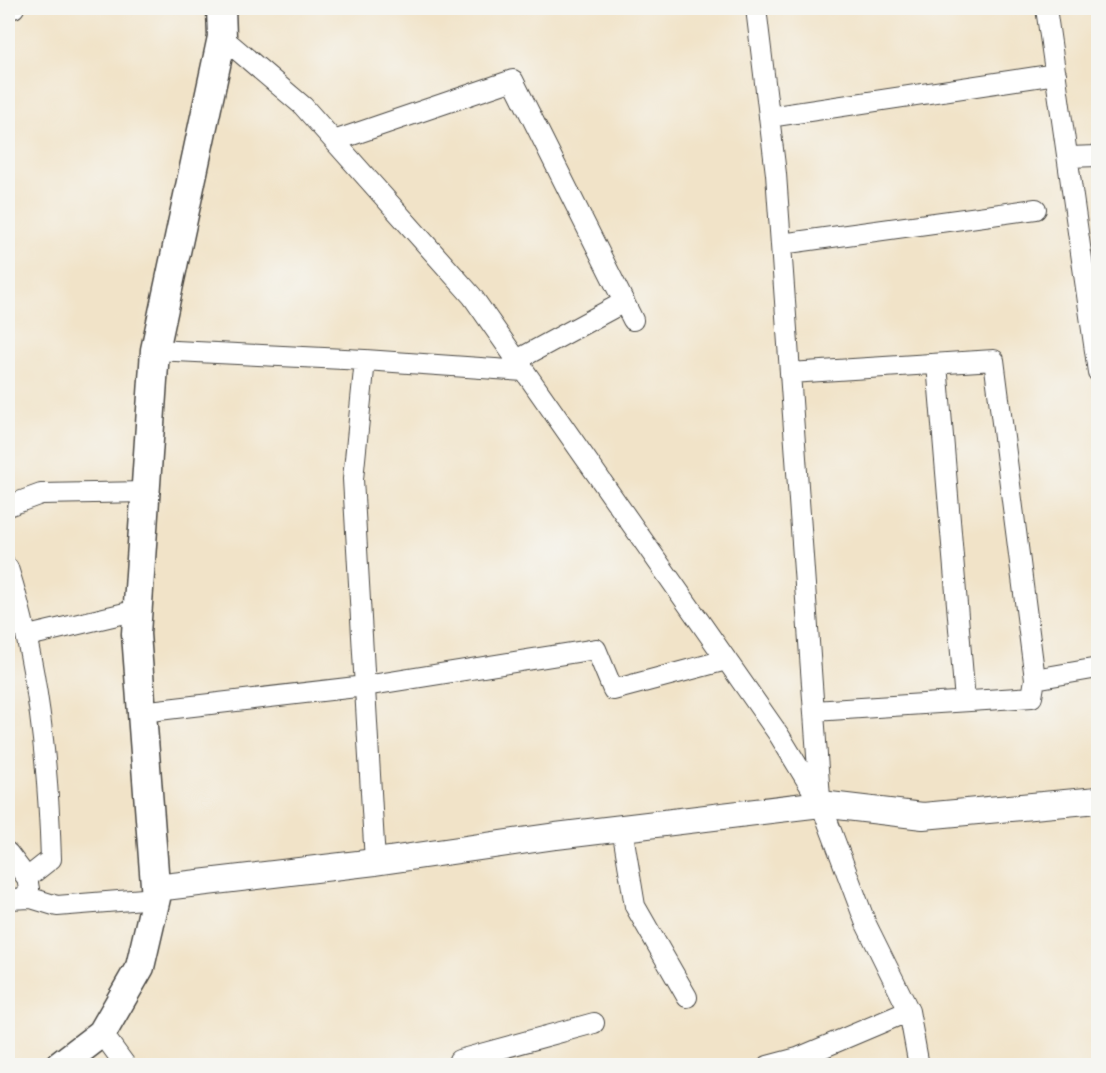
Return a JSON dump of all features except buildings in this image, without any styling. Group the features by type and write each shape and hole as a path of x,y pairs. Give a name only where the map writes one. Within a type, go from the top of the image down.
{"main road":[{"path":"58,1065 102,1033 140,967 156,893 136,634 155,350 222,37 221,8"}],"street":[{"path":"8,8 14,8"},
{"path":"756,8 781,244 820,804"},
{"path":"1046,8 1097,350 1098,372"},
{"path":"222,37 303,106 472,296 779,735 820,804 866,924 909,1011 919,1065"},
{"path":"769,117 1056,74"},
{"path":"334,141 513,80 633,320"},
{"path":"1068,157 1098,156"},
{"path":"781,244 1036,209"},
{"path":"155,350 520,366 624,302"},
{"path":"365,360 353,479 375,862"},
{"path":"790,373 994,360 1035,680 1032,697 814,711"},
{"path":"938,364 965,701"},
{"path":"8,506 41,494 146,492"},
{"path":"8,568 27,636 49,788 51,859 27,878"},
{"path":"27,636 138,610"},
{"path":"141,712 365,686 596,649 613,690 726,660"},
{"path":"1035,680 1098,668"},
{"path":"8,899 31,898 57,906 622,828 820,804 923,816 1098,800"},
{"path":"622,828 634,906 687,998"},
{"path":"8,853 27,878 31,898"},
{"path":"768,1065 799,1062 909,1011"},
{"path":"460,1065 459,1060 594,1023"},
{"path":"102,1033 126,1065"}]}
